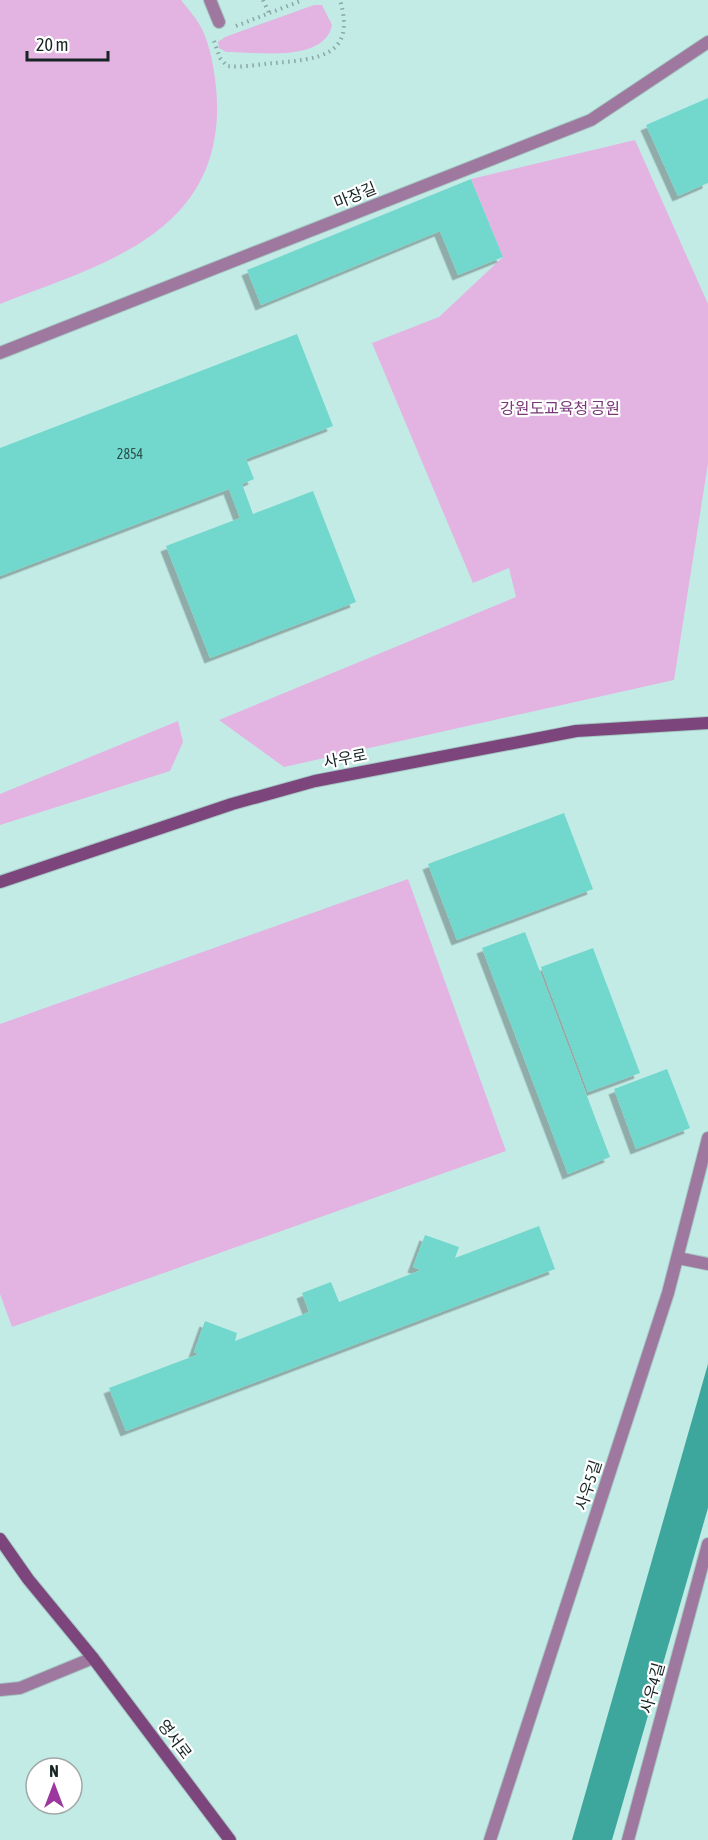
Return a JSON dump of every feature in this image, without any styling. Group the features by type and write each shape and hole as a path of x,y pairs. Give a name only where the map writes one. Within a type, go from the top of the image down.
{"street":[{"path":"210,0 219,22"},
{"name":"마장길","path":"0,353 591,120 708,42"},
{"name":"사우로","path":"0,882 232,804 315,781 576,731 708,723"},
{"name":"사우5길","path":"490,1840 678,1258 708,1138"},
{"path":"678,1258 708,1264"},
{"name":"영서로","path":"0,1539 28,1579 93,1658 230,1840"},
{"name":"사우4길","path":"628,1840 708,1544"},
{"path":"0,1690 21,1689 93,1658"}],"path":[{"path":"263,0 268,13"},
{"path":"232,28 303,0"},
{"path":"212,35 220,58 228,66 317,58 334,48 340,40 344,22 340,0"}],"green space":[{"path":"0,0 181,0 198,22 206,38 216,83 217,115 210,157 194,191 171,219 143,241 110,260 0,304"},
{"path":"314,5 322,5 332,25 327,37 317,45 288,53 226,52 219,48 218,42 225,37"},
{"name":"강원도교육청 공원","path":"635,140 708,304 708,463 674,680 284,767 219,720 516,597 509,568 473,583 372,343 439,317 503,257 471,179"},
{"path":"178,721 183,742 170,771 0,825 0,794"},
{"path":"408,879 506,1151 12,1327 0,1294 0,1024"}],"water":[{"path":"708,1364 708,1508 612,1840 572,1840"}],"building":[{"path":"708,98 708,183 678,196 646,125"},
{"path":"471,179 503,257 458,275 440,231 261,305 247,270"},
{"path":"297,334 333,426 246,459 254,479 242,484 253,514 313,491 356,602 210,658 166,546 240,518 229,489 0,576 0,448"},
{"path":"564,813 593,889 457,940 428,864"},
{"path":"525,932 610,1157 568,1174 482,948"},
{"path":"593,948 640,1073 588,1092 541,967"},
{"path":"667,1069 690,1128 636,1149 614,1089"},
{"path":"539,1226 555,1269 126,1431 109,1388 199,1354 194,1352 205,1321 237,1333 235,1341 309,1312 302,1293 331,1282 339,1302 421,1270 413,1267 425,1235 459,1247 455,1258"}]}
